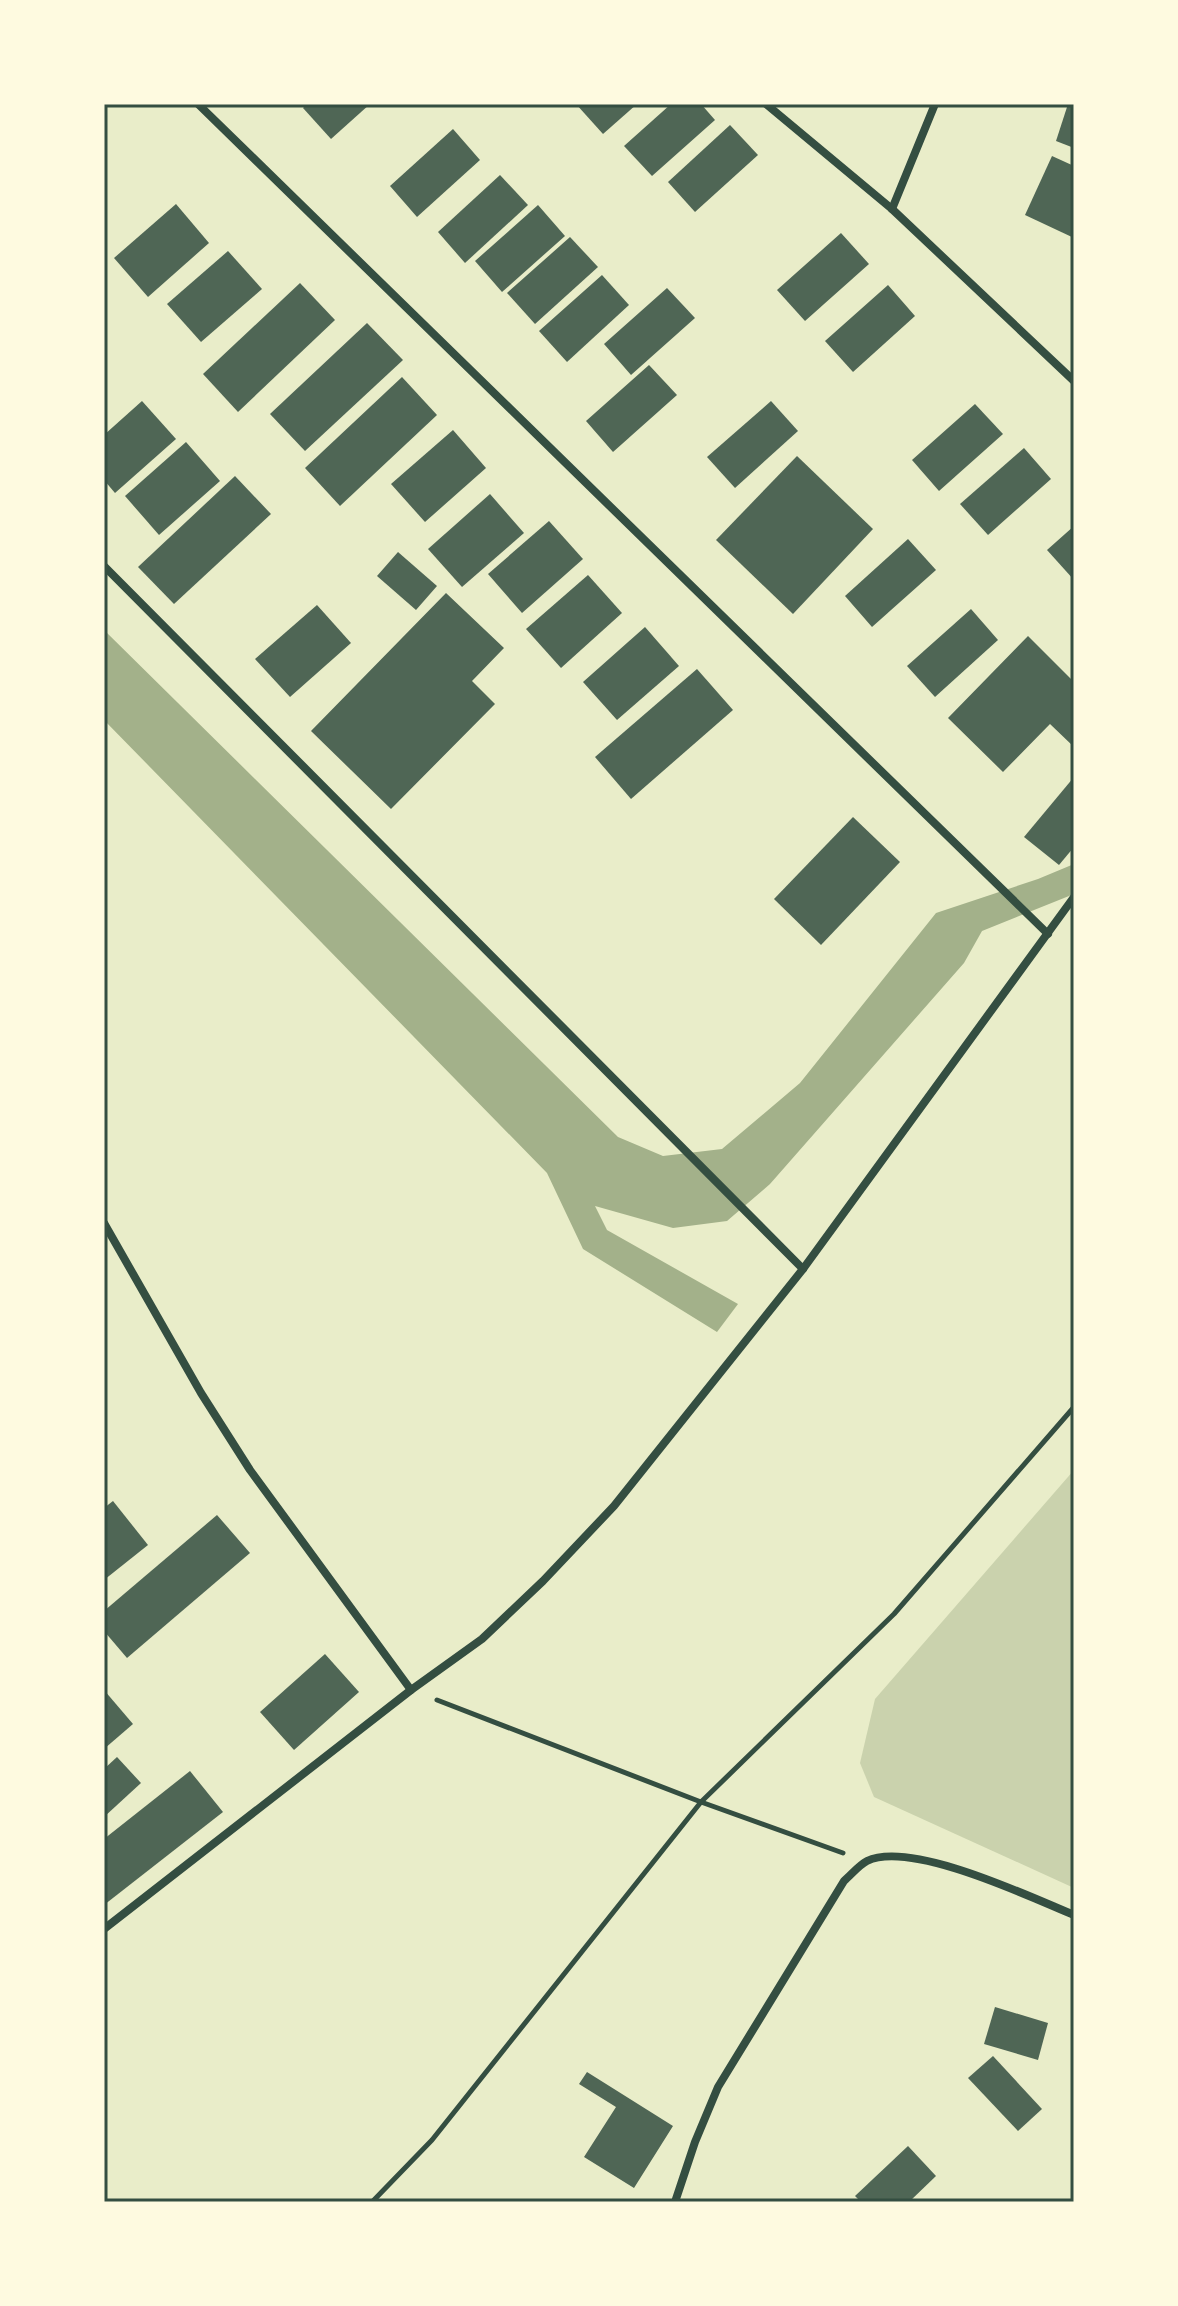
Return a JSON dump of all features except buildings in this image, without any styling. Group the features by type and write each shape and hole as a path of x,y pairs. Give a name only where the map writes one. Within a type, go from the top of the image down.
{"street":[{"path":"198,104 1048,934"},
{"path":"766,104 892,209 1074,381"},
{"path":"892,209 935,104"},
{"path":"104,566 803,1269"},
{"path":"104,1929 411,1690 482,1639 574,1549 614,1506 803,1269 1074,897"},
{"path":"104,1223 201,1393 242,1457 411,1690"},
{"path":"675,2202 718,2087 844,1881 867,1861 895,1856 936,1864 977,1875 1074,1915"}],"path":[{"path":"372,2202 432,2140 701,1802 894,1614 1074,1407"},
{"path":"411,1690 701,1802 867,1861"}],"shaded area":[{"path":"104,630 618,1137 663,1156 722,1149 800,1083 936,913 1074,864 1074,894 982,931 964,963 770,1184 727,1221 673,1228 595,1206 607,1230 738,1304 717,1332 583,1249 547,1173 104,720"},
{"path":"1074,1470 1074,1888 874,1797 860,1763 875,1699"}]}
